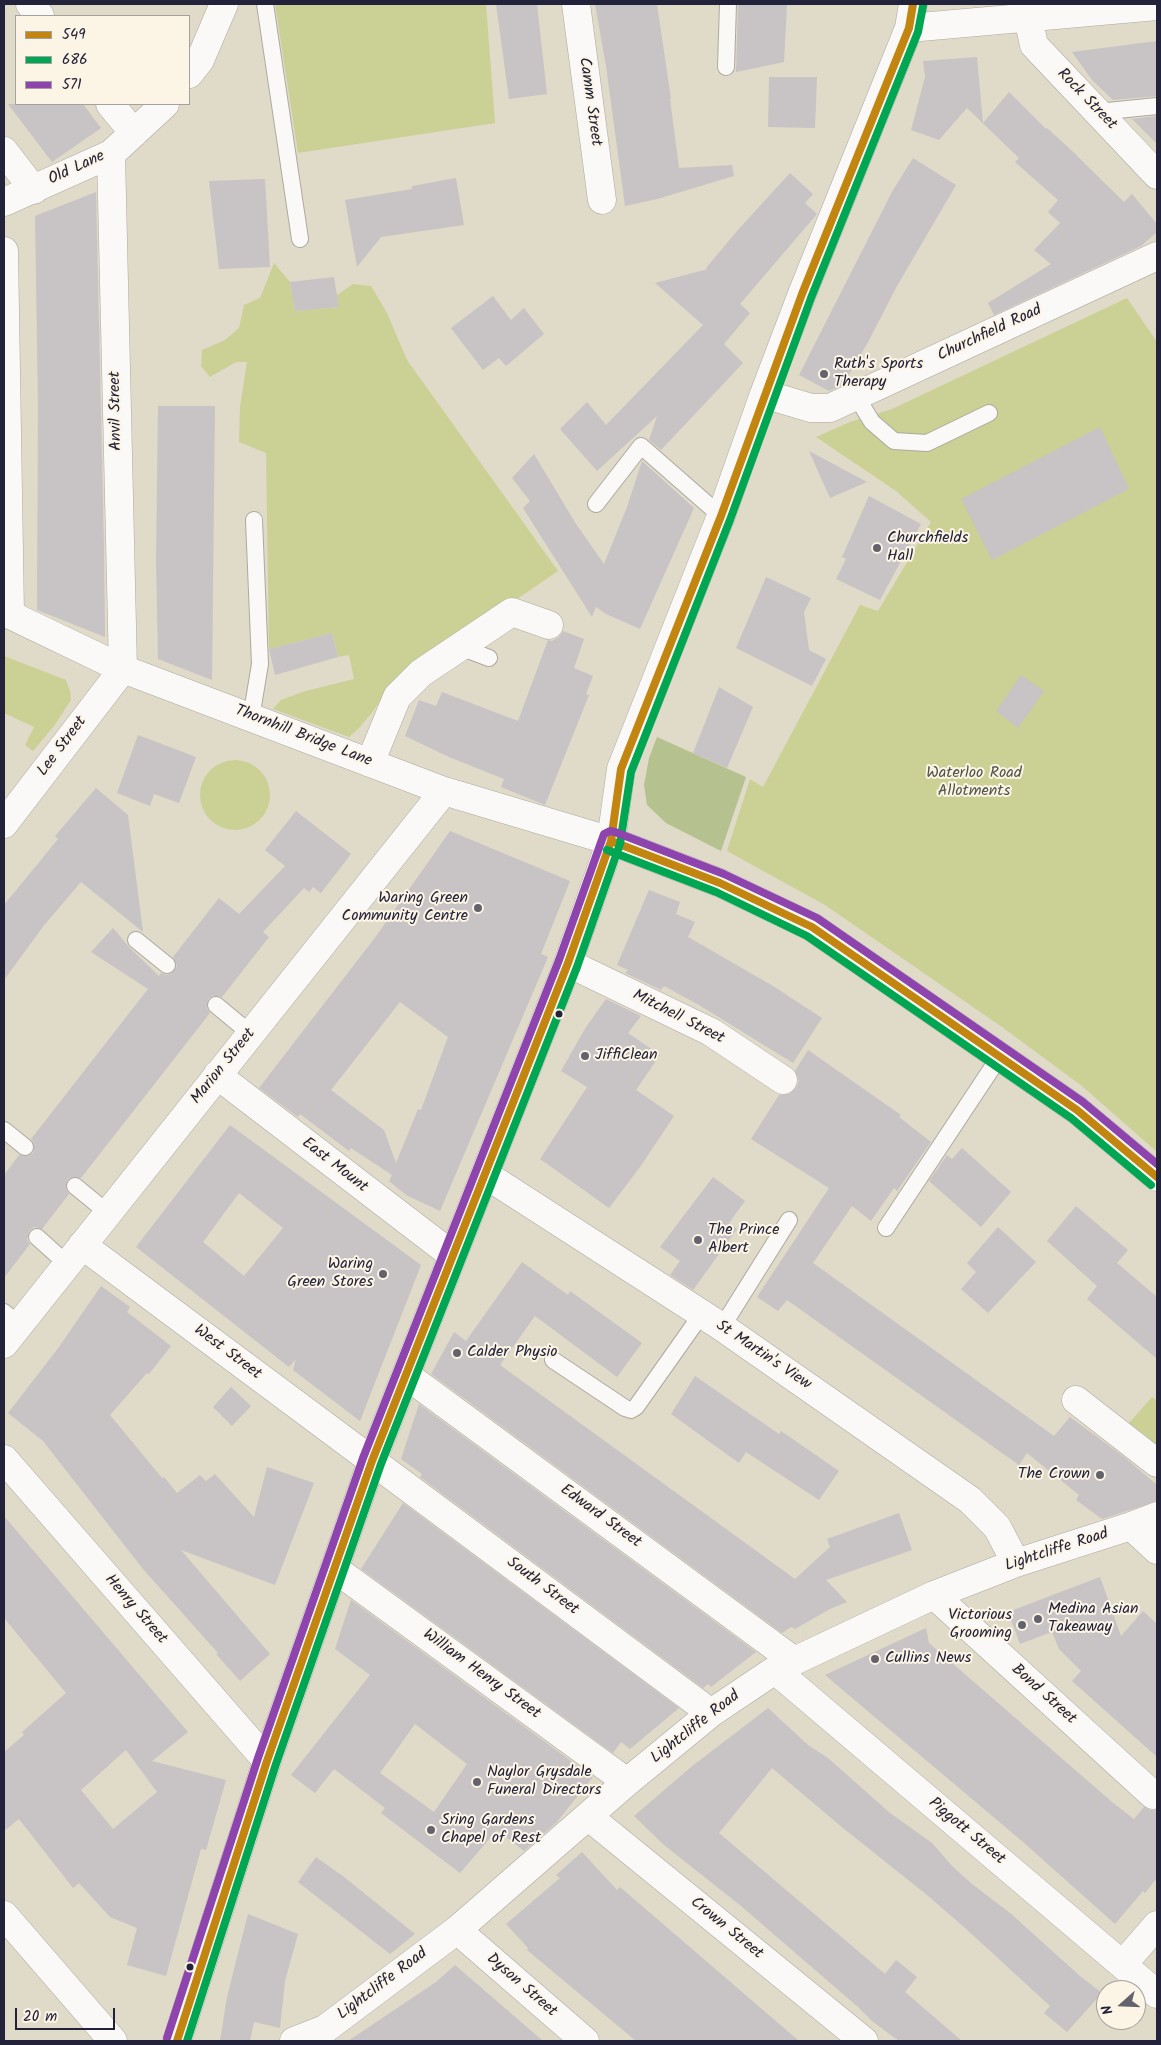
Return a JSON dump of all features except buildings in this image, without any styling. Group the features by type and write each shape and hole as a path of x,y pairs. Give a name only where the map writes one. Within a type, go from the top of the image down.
{"street":[{"path":"30,4 39,15"},
{"path":"190,73 200,60 224,4"},
{"name":"Camm Street","path":"576,4 602,200"},
{"path":"176,2041 267,1761 372,1461 568,963 610,841 621,769 721,516 764,394 911,16 1028,17 1086,8 1157,6"},
{"name":"Rock Street","path":"1028,17 1034,45 1157,175"},
{"path":"111,105 134,133"},
{"name":"Old Lane","path":"4,202 111,154 164,105"},
{"path":"4,151 34,190"},
{"name":"Anvil Street","path":"111,154 123,669"},
{"path":"4,251 7,613"},
{"name":"Churchfield Road","path":"764,394 811,408 830,408 1157,256"},
{"path":"370,763 396,697 421,673 512,612 549,624"},
{"name":"Thornhill Bridge Lane","path":"7,613 123,669 444,791 610,841 720,883 812,927 1077,1110 1157,1177"},
{"name":"Lee Street","path":"4,824 123,669"},
{"name":"Marion Street","path":"9,1327 75,1255 444,791"},
{"name":"Mitchell Street","path":"568,963 711,1032 783,1080"},
{"name":"East Mount","path":"217,1076 452,1255"},
{"name":"St Martin's View","path":"486,1175 712,1321 970,1500 997,1527 1016,1563"},
{"name":"West Street","path":"75,1255 372,1461"},
{"name":"Edward Street","path":"406,1374 784,1665"},
{"path":"1076,1400 1157,1463"},
{"name":"Henry Street","path":"4,1459 267,1761"},
{"name":"South Street","path":"372,1461 711,1713"},
{"name":"Lightcliffe Road","path":"294,2041 332,2035 458,1930 627,1782 711,1713 784,1665 934,1595 1016,1563 1157,1516"},
{"path":"1131,1526 1157,1550"},
{"name":"William Henry Street","path":"335,1569 627,1782"},
{"name":"Bond Street","path":"934,1595 1153,1795"},
{"name":"Piggott Street","path":"784,1665 1157,1994"},
{"name":"Crown Street","path":"588,1817 864,2041"},
{"path":"4,1915 113,2041"},
{"path":"1123,1964 1157,1925"},
{"name":"Dyson Street","path":"458,1930 584,2041"}],"lane":[{"path":"265,4 300,239"},
{"path":"726,68 728,4"},
{"path":"1098,112 1157,106"},
{"path":"856,396 872,422 894,441 926,444 989,413"},
{"path":"596,504 641,446 721,516"},
{"path":"251,718 260,664 254,520"},
{"path":"460,647 490,658"},
{"path":"136,940 167,965"},
{"path":"216,1005 251,1034"},
{"path":"886,1228 1000,1056"},
{"path":"4,1130 25,1147"},
{"path":"75,1186 108,1213"},
{"path":"553,1360 625,1408 631,1410 636,1407 712,1321 789,1220"},
{"path":"36,1237 75,1255"}],"green space":[{"path":"275,4 486,4 495,123 298,153"},
{"path":"274,263 290,282 295,311 338,307 337,295 353,284 371,286 387,313 407,360 558,571 389,687 374,710 349,737 273,709 281,700 302,692 354,679 349,655 338,657 332,633 269,649 266,453 239,442 240,407 247,362 236,362 210,377 201,366 202,350 225,340 239,328 244,305 260,298"},
{"name":"Waterloo Road Allotments","path":"1127,298 1157,342 1157,1152 1082,1086 1002,1027 825,905 727,851 750,779 763,787 860,605 878,611 931,522 896,491 816,437 850,422 892,409"},
{"path":"4,656 66,680 70,691 71,700 54,726 33,751 25,745 34,727 4,713"},
{"path":"657,737 746,777 721,851 666,823 647,805 644,785 649,758"},
{"path":"235,760 248,763 260,770 267,782 270,795 267,808 260,820 248,827 235,830 222,827 210,820 203,808 200,795 203,782 210,770 222,763"},
{"path":"1152,1397 1157,1401 1157,1445 1129,1423"}],"transit line":[{"name":"549","path":"177,2041 267,1761 372,1461 568,963 611,841 621,769 721,516 802,294 909,28 913,4"},
{"name":"686","path":"187,2041 276,1764 381,1464 577,967 620,844 631,772 730,520 811,298 918,32 923,6"},
{"name":"571","path":"167,2038 258,1758 363,1458 559,960 604,834 610,831 615,832 724,874 817,918 1083,1102 1157,1164"},
{"name":"549","path":"611,841 720,883 812,927 1077,1110 1157,1177"},
{"name":"686","path":"607,850 716,892 807,936 1071,1118 1151,1185"}],"place":[{"name":"Ruth's Sports Therapy","path":"824,374"},
{"name":"Churchfields Hall","path":"877,548"},
{"name":"Waring Green Community Centre","path":"478,908"},
{"name":"JiffiClean","path":"585,1056"},
{"name":"The Prince Albert","path":"698,1240"},
{"name":"Waring Green Stores","path":"383,1274"},
{"name":"Calder Physio","path":"457,1353"},
{"name":"The Crown","path":"1100,1475"},
{"name":"Medina Asian Takeaway","path":"1038,1619"},
{"name":"Victorious Grooming","path":"1022,1625"},
{"name":"Cullins News","path":"875,1659"},
{"name":"Naylor Grysdale Funeral Directors","path":"477,1782"},
{"name":"Sring Gardens Chapel of Rest","path":"431,1830"}]}
